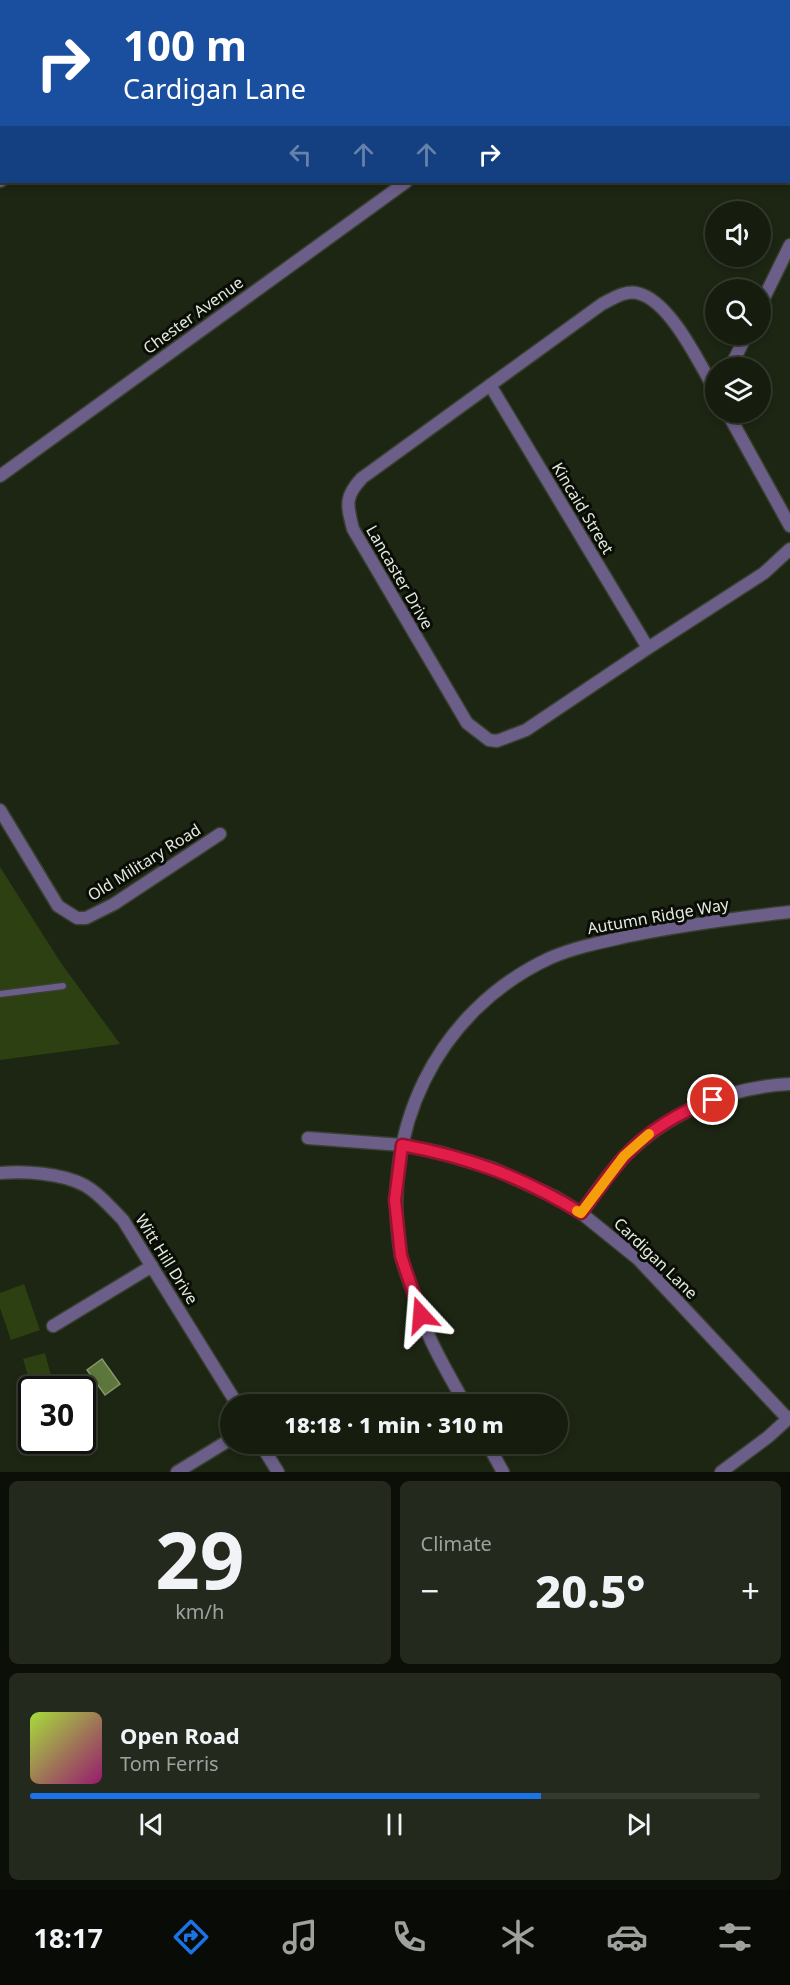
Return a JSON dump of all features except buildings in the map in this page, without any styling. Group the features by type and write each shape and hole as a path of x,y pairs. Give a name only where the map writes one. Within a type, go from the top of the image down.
{"street":[{"name":"Chester Avenue","path":"0,476 405,183"},
{"path":"771,284 790,245"},
{"name":"Lancaster Drive","path":"705,374 669,314 659,305 636,292 624,294 602,304 362,478 356,484 347,503 353,529 467,723 489,740 497,741 526,730 764,573 790,549"},
{"name":"Kincaid Street","path":"490,385 648,648"},
{"path":"733,423 790,526"},
{"name":"Old Military Road","path":"0,810 58,906 77,918 86,918 114,904 220,834"},
{"name":"Autumn Ridge Way","path":"460,1394 428,1335 401,1256 395,1200 402,1145 415,1101 439,1052 453,1034 506,983 526,970 583,945 649,932 790,912"},
{"path":"581,1213 624,1156 650,1133 697,1106 738,1092 790,1084"},
{"name":"Cardigan Lane","path":"308,1138 402,1145 438,1152 494,1168 536,1187 581,1213 638,1259 789,1418"},
{"name":"Witt Hill Drive","path":"0,1173 22,1171 68,1180 84,1185 101,1198 123,1220 231,1394"},
{"path":"53,1326 152,1266"},
{"path":"721,1472 789,1418"},
{"path":"177,1472 220,1446"},
{"path":"267,1454 278,1472"},
{"path":"493,1454 503,1472"}],"lane":[{"path":"0,994 63,986"}],"shaded area":[{"path":"0,867 61,963 120,1044 0,1060"},
{"path":"24,1284 40,1330 11,1340 0,1308 0,1293"},
{"path":"45,1353 51,1376 28,1376 23,1359"},
{"path":"102,1359 120,1384 105,1395 96,1382 96,1376 91,1376 87,1370"}],"slow traffic":[{"path":"577,1211 581,1213 624,1156 649,1134"}],"route":[{"path":"421,1315 401,1256 395,1200 402,1145 467,1159 494,1168 556,1198 581,1213 624,1156 650,1133 697,1106 713,1100"}]}
